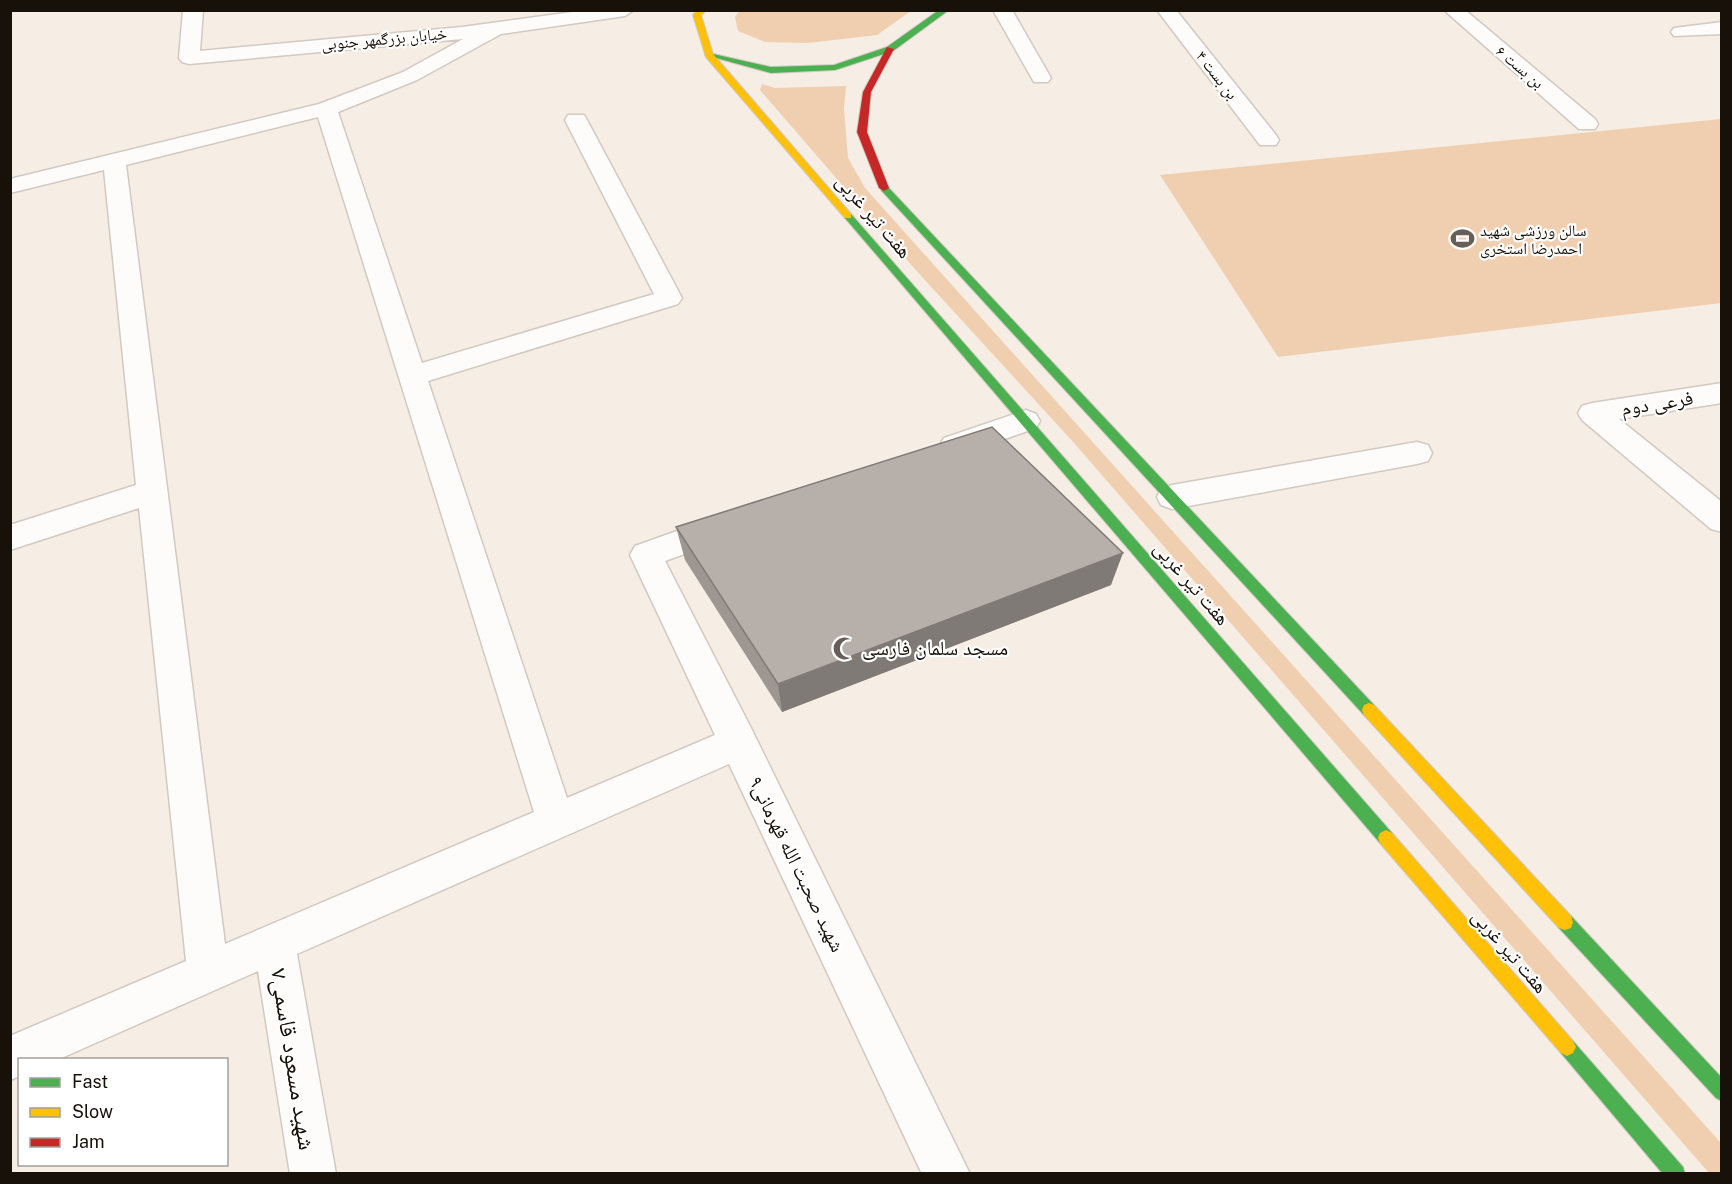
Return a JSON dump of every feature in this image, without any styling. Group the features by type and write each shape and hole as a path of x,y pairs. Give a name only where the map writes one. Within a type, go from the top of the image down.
{"main road":[{"name":"هفت تیر غربی","path":"702,10 697,15 709,55 1676,1173"},
{"path":"709,55 771,70 835,67 890,49 945,10"},
{"name":"هفت تیر غربی","path":"890,49 867,93 862,132 885,191 1172,497 1722,1092"}],"street":[{"name":"خیابان بزرگمهر جنوبی","path":"193,10 189,58 498,28 566,16 625,10"},
{"path":"1002,10 1041,78"},
{"name":"بن بست ۴","path":"1166,10 1268,140"},
{"name":"بن بست ۶","path":"1452,10 1587,124"},
{"path":"10,186 326,109 410,76 498,28"},
{"path":"1681,32 1722,28"},
{"path":"326,109 556,822"},
{"path":"412,376 669,298 576,120"},
{"path":"114,161 208,972"},
{"name":"فرعی دوم","path":"1722,393 1592,413 1722,520"},
{"path":"925,456 1026,421"},
{"path":"1172,497 1417,453"},
{"path":"10,538 153,491"},
{"name":"شهید صحبت الله قهرمانی۹","path":"747,519 646,555 947,1173"},
{"path":"10,1058 739,742"},
{"name":"شهید مسعود قاسمی۷","path":"275,944 313,1173"}],"shaded area":[{"path":"740,10 911,11 877,35 808,43 765,42 738,31 735,17"},
{"path":"762,84 775,88 846,86 844,109 848,158 865,188 1721,1143 1721,1173 1709,1173 1074,443 913,267 760,90"},
{"name":"سالن ورزشی شهید احمدرضا استخری","path":"1721,119 1721,303 1278,357 1160,175"}],"building":[{"name":"مسجد سلمان فارسی","path":"992,427 1123,553 778,684 676,527"}],"traffic: fast":[{"path":"709,55 771,70 835,67 890,49 945,10"},
{"path":"884,188 1369,710"},
{"path":"848,216 1386,838"},
{"path":"1565,922 1722,1092"},
{"path":"1567,1047 1676,1174"}],"traffic: slow":[{"path":"702,10 697,15 709,55 848,216"},
{"path":"1369,710 1565,922"},
{"path":"1386,838 1567,1047"}],"traffic: jam":[{"path":"884,188 862,132 867,92 890,49"}],"place":[{"name":"سالن ورزشی شهید احمدرضا استخری","path":"1462,239"},
{"name":"مسجد سلمان فارسی","path":"844,648"}]}
